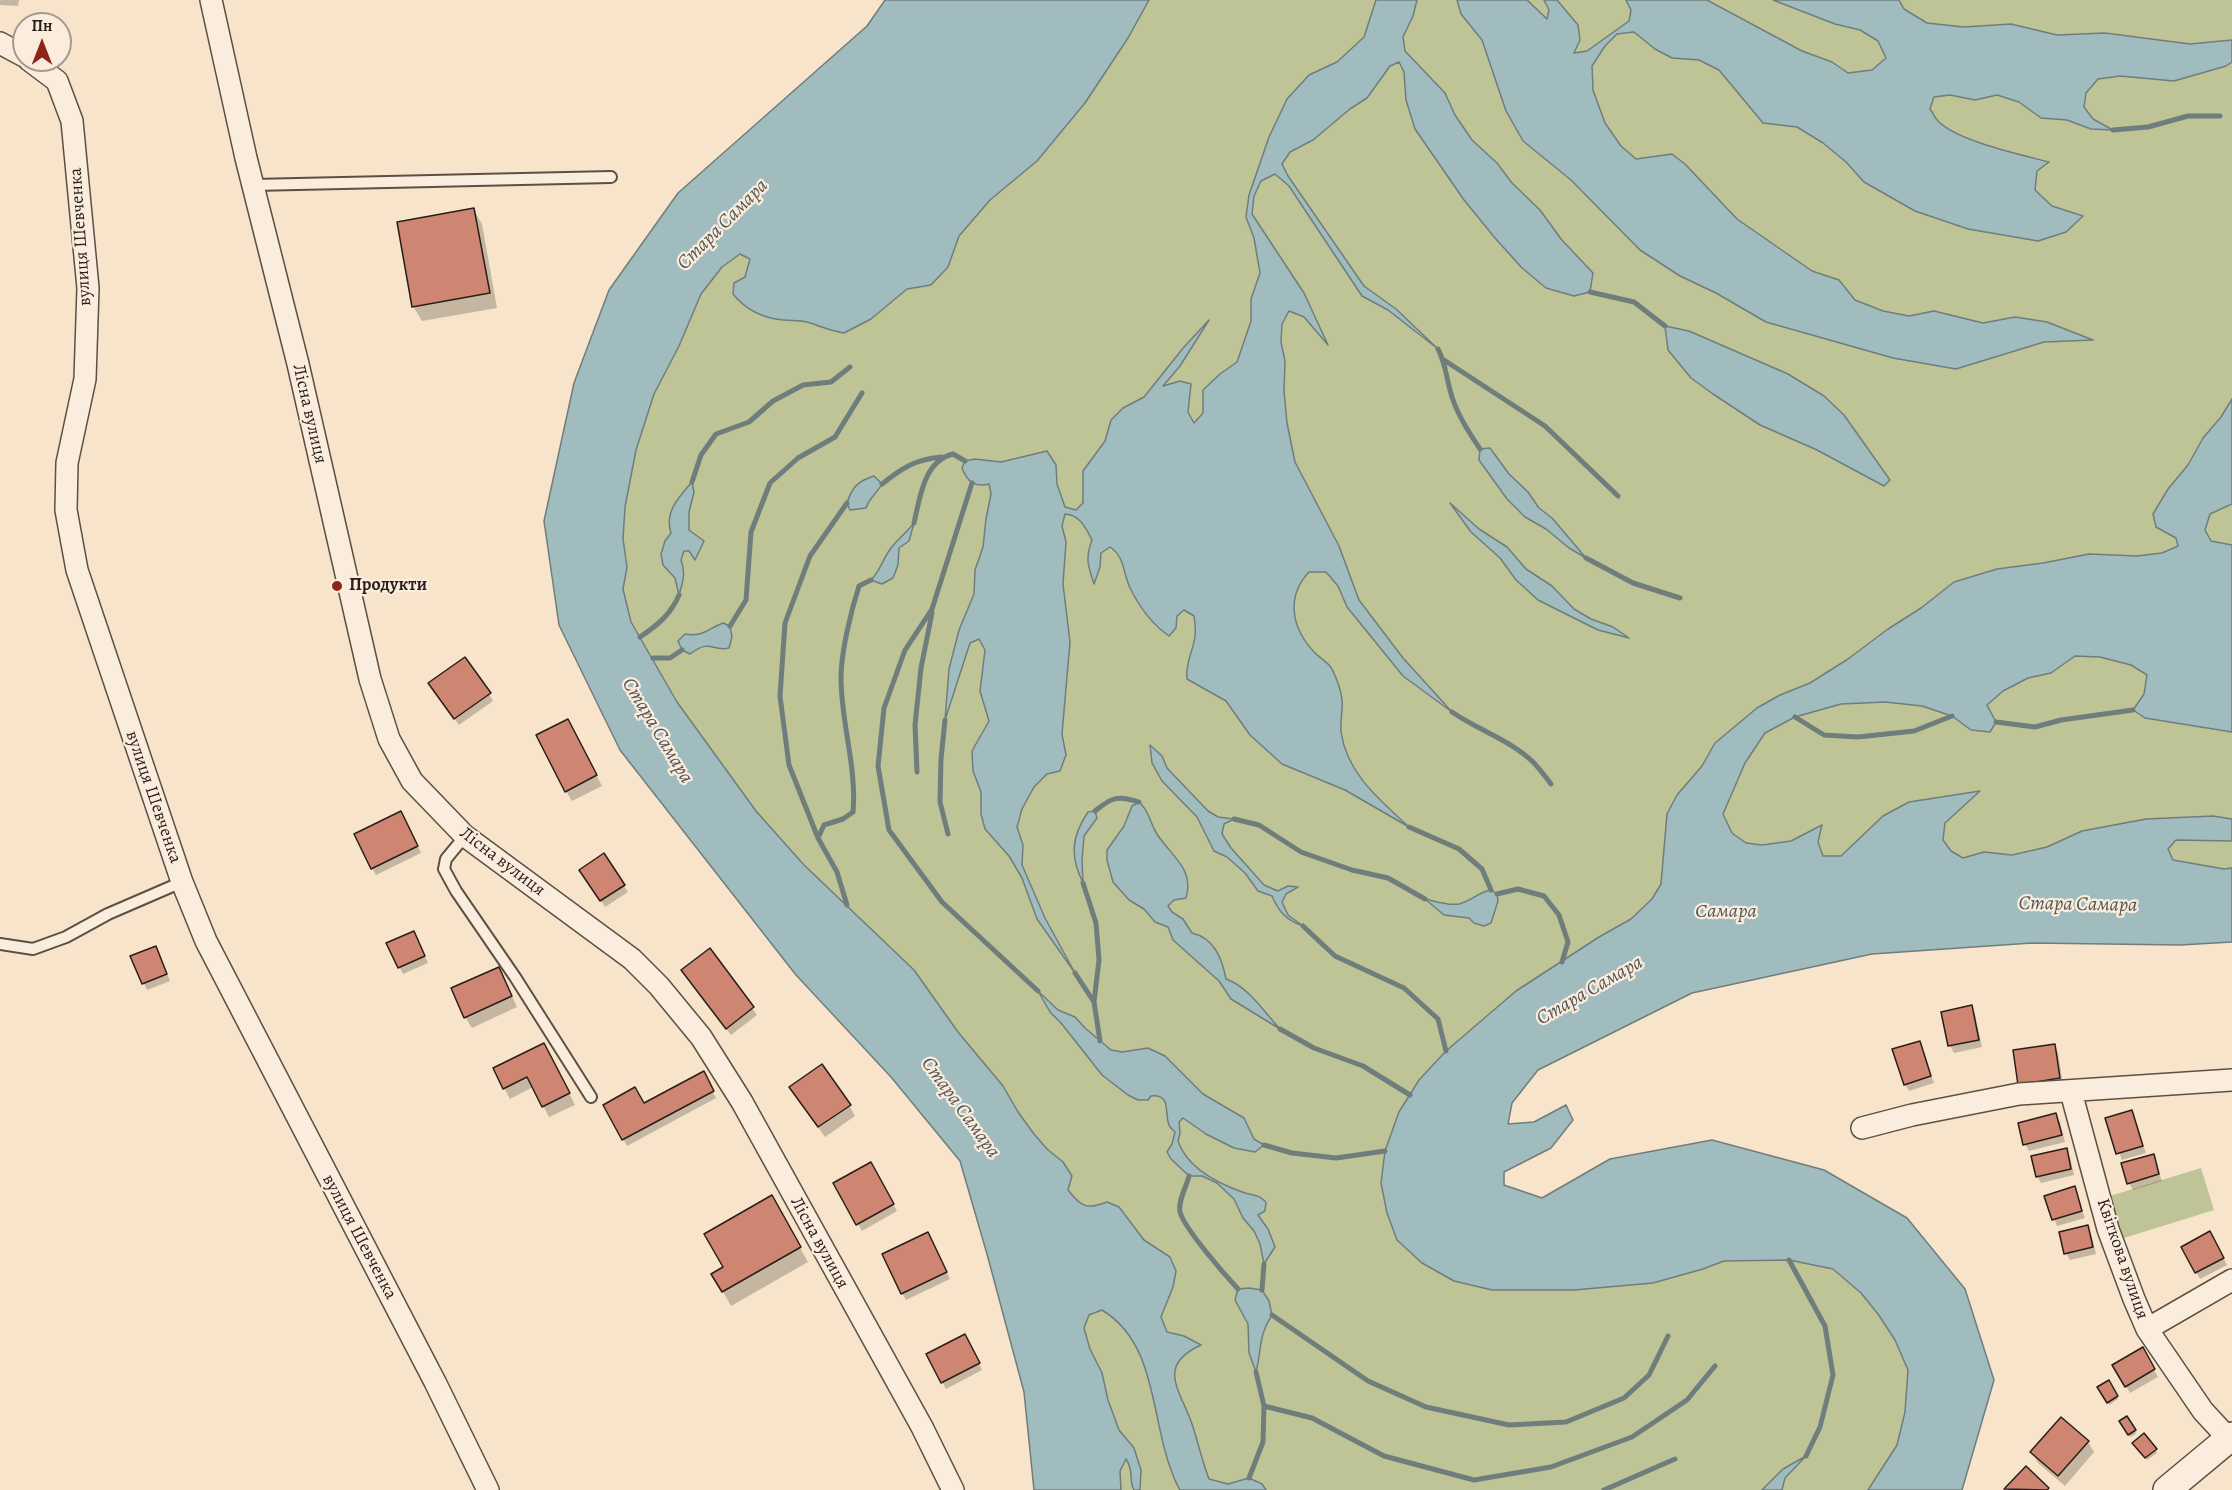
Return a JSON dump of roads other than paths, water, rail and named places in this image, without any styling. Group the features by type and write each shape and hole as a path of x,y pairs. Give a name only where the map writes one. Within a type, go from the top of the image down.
{"street":[{"name":"Лісна вулиця","path":"211,0 370,679 389,739 412,781 465,836 632,959 660,986 701,1037 742,1102 922,1427 953,1490"},
{"name":"вулиця Шевченка","path":"45,72 57,81 72,121 88,288 85,379 67,463 66,510 77,570 182,882 206,941 435,1382 488,1490"},
{"path":"1862,1128 1912,1115 2019,1094 2232,1080"},
{"name":"Квіткова вулиця","path":"2071,1092 2108,1229 2133,1299 2147,1329 2203,1411 2230,1438"},
{"path":"2147,1329 2232,1280"},
{"path":"2167,1490 2230,1438"}],"lane":[{"path":"253,185 611,177"},
{"path":"465,836 446,859 444,869 456,891 515,977 591,1097"},
{"path":"0,944 33,949 182,882"}],"water":[{"name":"Стара Самара","path":"885,0 1149,0 1128,38 1085,103 1037,161 990,200 959,236 948,267 931,285 907,289 871,319 844,333 807,322 775,319 755,312 743,305 733,294 734,283 745,277 750,259 740,254 722,267 701,294 679,346 654,394 636,450 625,507 623,539 627,567 623,589 631,622 677,702 756,811 804,865 914,970 958,1032 1003,1086 1034,1134 1063,1162 1072,1176 1068,1190 1073,1196 1089,1206 1107,1202 1119,1207 1144,1240 1170,1257 1176,1271 1173,1287 1161,1317 1167,1332 1184,1336 1201,1345 1187,1353 1179,1362 1175,1371 1175,1380 1209,1479 1228,1484 1249,1478 1262,1484 1266,1490 1180,1490 1163,1444 1142,1359 1132,1340 1119,1324 1102,1310 1089,1315 1084,1328 1090,1349 1102,1373 1108,1400 1119,1430 1134,1448 1141,1470 1140,1490 1134,1490 1126,1459 1120,1471 1121,1490 1034,1490 1024,1392 960,1161 891,1077 796,975 620,750 559,625 544,521 574,383 609,290 678,193 867,26"},
{"path":"1376,0 1417,0 1413,16 1403,37 1405,51 1445,93 1455,115 1472,140 1497,163 1512,183 1540,210 1561,239 1593,273 1590,292 1574,296 1546,288 1522,268 1495,238 1464,200 1415,129 1406,100 1404,72 1399,62 1390,66 1367,98 1313,140 1290,152 1282,164 1364,286 1396,309 1438,349 1388,310 1362,296 1289,186 1275,174 1261,181 1254,196 1252,214 1304,293 1328,345 1304,317 1289,311 1282,324 1281,342 1285,361 1284,391 1287,423 1295,462 1339,546 1359,600 1403,658 1452,712 1403,676 1347,607 1338,586 1326,572 1309,572 1297,592 1294,613 1307,644 1331,667 1337,680 1342,700 1341,732 1344,747 1350,761 1366,785 1409,827 1345,790 1282,764 1250,735 1226,701 1187,679 1187,668 1195,634 1194,616 1184,610 1177,616 1176,628 1169,636 1163,632 1138,602 1130,588 1121,560 1110,547 1101,553 1100,567 1094,584 1088,562 1092,540 1078,519 1065,514 1062,526 1066,542 1063,584 1070,642 1062,734 1066,755 1060,771 1047,774 1034,787 1022,809 1017,827 1023,845 1022,865 1045,918 1075,973 1037,919 1022,878 1009,856 985,829 981,814 981,792 973,771 972,751 989,721 980,691 985,650 979,639 970,643 945,720 949,669 959,630 974,594 975,570 983,547 991,494 989,484 975,484 966,477 962,468 965,461 975,459 1001,462 1047,451 1056,465 1057,484 1065,507 1076,510 1083,503 1083,471 1105,441 1111,420 1123,408 1144,397 1209,320 1180,366 1163,386 1180,381 1191,384 1188,412 1194,423 1203,413 1203,390 1237,362 1251,321 1251,299 1260,273 1254,238 1246,217 1249,195 1269,137 1287,99 1309,75 1337,62 1364,37"},
{"path":"1457,0 1527,0 1547,19 1549,10 1544,0 1557,0 1578,25 1580,40 1574,53 1587,51 1629,21 1631,10 1626,0 1707,0 1802,51 1832,62 1848,73 1872,70 1886,58 1878,41 1860,30 1835,24 1773,0 1899,0 1904,9 1927,23 1964,27 2011,24 2057,35 2105,33 2190,44 2232,40 2232,62 2226,66 2174,81 2120,76 2098,79 2086,93 2084,107 2093,119 2113,130 2091,129 2067,120 2041,118 2019,102 1997,95 1975,100 1950,95 1934,97 1930,109 1937,120 1947,128 1974,141 2049,162 2037,171 2035,190 2052,206 2083,216 2066,232 2038,241 1968,229 1915,211 1864,182 1846,162 1823,143 1797,127 1763,123 1719,70 1699,60 1672,58 1655,49 1634,32 1617,34 1605,46 1592,66 1593,90 1605,123 1621,146 1636,159 1672,154 1685,164 1737,219 1812,271 1839,280 1855,300 1883,311 1909,316 1934,311 1983,323 2015,317 2047,322 2093,340 2044,342 1956,369 1893,358 1766,322 1716,293 1680,276 1640,250 1571,180 1523,141 1506,111 1482,40 1461,14"},
{"path":"1665,326 1689,331 1788,374 1824,396 1844,415 1890,480 1884,486 1817,450 1760,425 1713,394 1691,378 1668,350"},
{"name":"Самара","path":"2232,399 2232,504 2210,514 2205,530 2211,541 2232,545 2232,732 2145,718 2133,710 2144,694 2147,675 2131,665 2100,657 2075,656 2051,673 2028,678 2003,691 1987,705 1996,722 1990,732 1971,730 1952,716 1922,706 1885,702 1841,704 1795,717 1765,733 1745,763 1723,814 1732,833 1746,843 1762,845 1791,841 1822,825 1818,842 1823,856 1841,856 1883,816 1909,802 1980,791 1945,823 1943,840 1951,851 1963,858 1984,852 2012,855 2047,847 2082,831 2146,819 2213,816 2232,819 2232,841 2176,840 2168,849 2173,860 2224,869 2232,868 2232,942 2180,945 2032,943 1872,954 1692,993 1538,1070 1512,1103 1508,1124 1534,1122 1566,1105 1573,1120 1551,1148 1504,1172 1504,1185 1542,1198 1610,1159 1712,1140 1824,1170 1907,1218 1965,1289 1994,1380 1962,1490 1868,1490 1897,1445 1905,1412 1908,1370 1895,1340 1878,1314 1861,1293 1833,1269 1789,1260 1724,1261 1653,1283 1574,1290 1492,1290 1454,1281 1422,1263 1397,1240 1387,1213 1381,1183 1385,1151 1399,1112 1419,1080 1446,1051 1516,991 1631,919 1652,899 1661,884 1667,814 1677,795 1702,766 1715,743 1757,708 1780,695 1810,683 1848,659 1954,582 1997,569 2089,554 2137,556 2162,553 2178,546 2176,538 2156,527 2153,514 2168,489 2188,465 2203,438 2221,417"},
{"path":"1490,448 1509,474 1528,492 1539,508 1552,518 1586,558 1525,517 1507,499 1479,460 1480,449"},
{"path":"874,476 882,484 866,508 850,510 847,503 851,493 864,480"},
{"path":"692,482 694,492 689,512 689,530 704,541 695,560 689,551 684,551 681,560 683,577 679,595 675,578 663,565 661,554 665,541 671,533 669,525 674,505"},
{"path":"1450,503 1479,529 1507,547 1526,569 1552,586 1574,609 1591,619 1613,627 1629,638 1598,630 1538,600 1516,580 1500,558 1471,532"},
{"path":"914,523 909,541 899,548 898,565 893,578 882,584 871,580 891,548"},
{"path":"723,623 730,626 732,637 729,648 707,646 690,654 682,650 678,641 685,634 701,633"},
{"path":"1150,745 1162,756 1167,768 1208,811 1218,817 1234,819 1224,824 1222,834 1231,848 1264,885 1278,891 1288,886 1298,887 1286,894 1282,902 1288,915 1303,926 1292,921 1280,911 1272,896 1258,891 1245,873 1227,857 1214,851 1197,817 1162,781 1152,763"},
{"path":"1139,802 1157,834 1180,863 1187,879 1186,898 1174,900 1168,906 1172,912 1183,919 1192,933 1206,939 1216,950 1226,979 1249,994 1280,1029 1231,999 1219,981 1173,940 1168,927 1155,922 1144,909 1129,900 1113,882 1107,860 1107,850 1124,826 1132,806"},
{"path":"1095,811 1097,818 1084,836 1083,883 1074,856 1074,847 1082,821 1088,812"},
{"path":"1491,890 1497,894 1498,901 1491,923 1484,926 1474,923 1469,918 1444,915 1425,899 1446,904 1459,904"},
{"path":"1038,991 1058,1010 1075,1017 1111,1050 1122,1052 1148,1048 1165,1056 1203,1094 1244,1118 1254,1139 1264,1145 1255,1152 1234,1148 1206,1134 1183,1118 1179,1122 1178,1141 1182,1151 1205,1174 1235,1189 1258,1196 1266,1202 1265,1211 1258,1215 1268,1229 1275,1247 1264,1264 1260,1244 1254,1231 1243,1218 1234,1199 1217,1183 1202,1176 1189,1176 1171,1159 1167,1152 1175,1132 1169,1125 1165,1101 1158,1096 1151,1096 1148,1100 1138,1100 1102,1075 1050,1012"},
{"path":"1238,1289 1262,1290 1269,1301 1272,1315 1262,1336 1256,1372 1249,1353 1248,1324 1235,1300"},
{"path":"1806,1456 1785,1478 1782,1490 1762,1490 1783,1469"}],"waterway":[{"path":"2113,130 2148,127 2188,116 2220,116"},
{"path":"1590,292 1634,302 1665,326"},
{"path":"1438,349 1455,406 1480,449"},
{"path":"1444,360 1545,426 1618,496"},
{"path":"692,482 701,455 716,434 749,422 773,401 803,385 831,382 850,367"},
{"path":"730,626 746,600 751,532 770,483 798,458 835,437 862,393"},
{"path":"914,523 929,472 943,458 953,454 965,461"},
{"path":"882,484 910,465 942,457"},
{"path":"972,483 932,609 905,650 884,708 878,766 889,830 942,902 1038,991"},
{"path":"847,503 810,556 785,623 780,696 789,765 818,838 837,872 847,905"},
{"path":"1586,558 1633,583 1680,598"},
{"path":"818,838 824,825 843,819 853,812 853,778 843,712 841,668 847,632 859,586 871,580"},
{"path":"640,637 663,619 679,595"},
{"path":"917,772 915,725 921,668 932,613"},
{"path":"653,658 670,658 682,650"},
{"path":"1996,722 2035,727 2061,720 2133,710"},
{"path":"1452,712 1524,754 1551,784"},
{"path":"1795,717 1824,735 1858,737 1914,731 1952,716"},
{"path":"945,720 940,802 948,834"},
{"path":"1095,811 1106,803 1120,798 1139,802"},
{"path":"1234,819 1259,825 1301,852 1352,870 1388,878 1425,899"},
{"path":"1409,827 1459,849 1482,869 1491,890"},
{"path":"1083,883 1096,923 1099,960 1094,1002"},
{"path":"1497,894 1518,889 1544,896 1559,915 1568,942 1562,962"},
{"path":"1303,926 1335,956 1404,988 1438,1019 1446,1051"},
{"path":"1075,973 1094,1002 1100,1041"},
{"path":"1280,1029 1314,1048 1363,1066 1410,1095"},
{"path":"1264,1145 1292,1153 1336,1158 1385,1151"},
{"path":"1189,1176 1180,1203 1183,1219 1238,1289"},
{"path":"1789,1260 1825,1326 1833,1375 1820,1427 1806,1456"},
{"path":"1262,1290 1264,1264"},
{"path":"1272,1315 1368,1381 1426,1407 1509,1425 1566,1422 1624,1398 1649,1375 1668,1336"},
{"path":"1264,1406 1312,1418 1384,1456 1474,1480 1551,1467 1632,1437 1687,1400 1715,1366"},
{"path":"1249,1478 1263,1442 1264,1406 1256,1372"},
{"path":"1604,1490 1675,1459"}],"place":[{"name":"Продукти","path":"337,586"}]}
